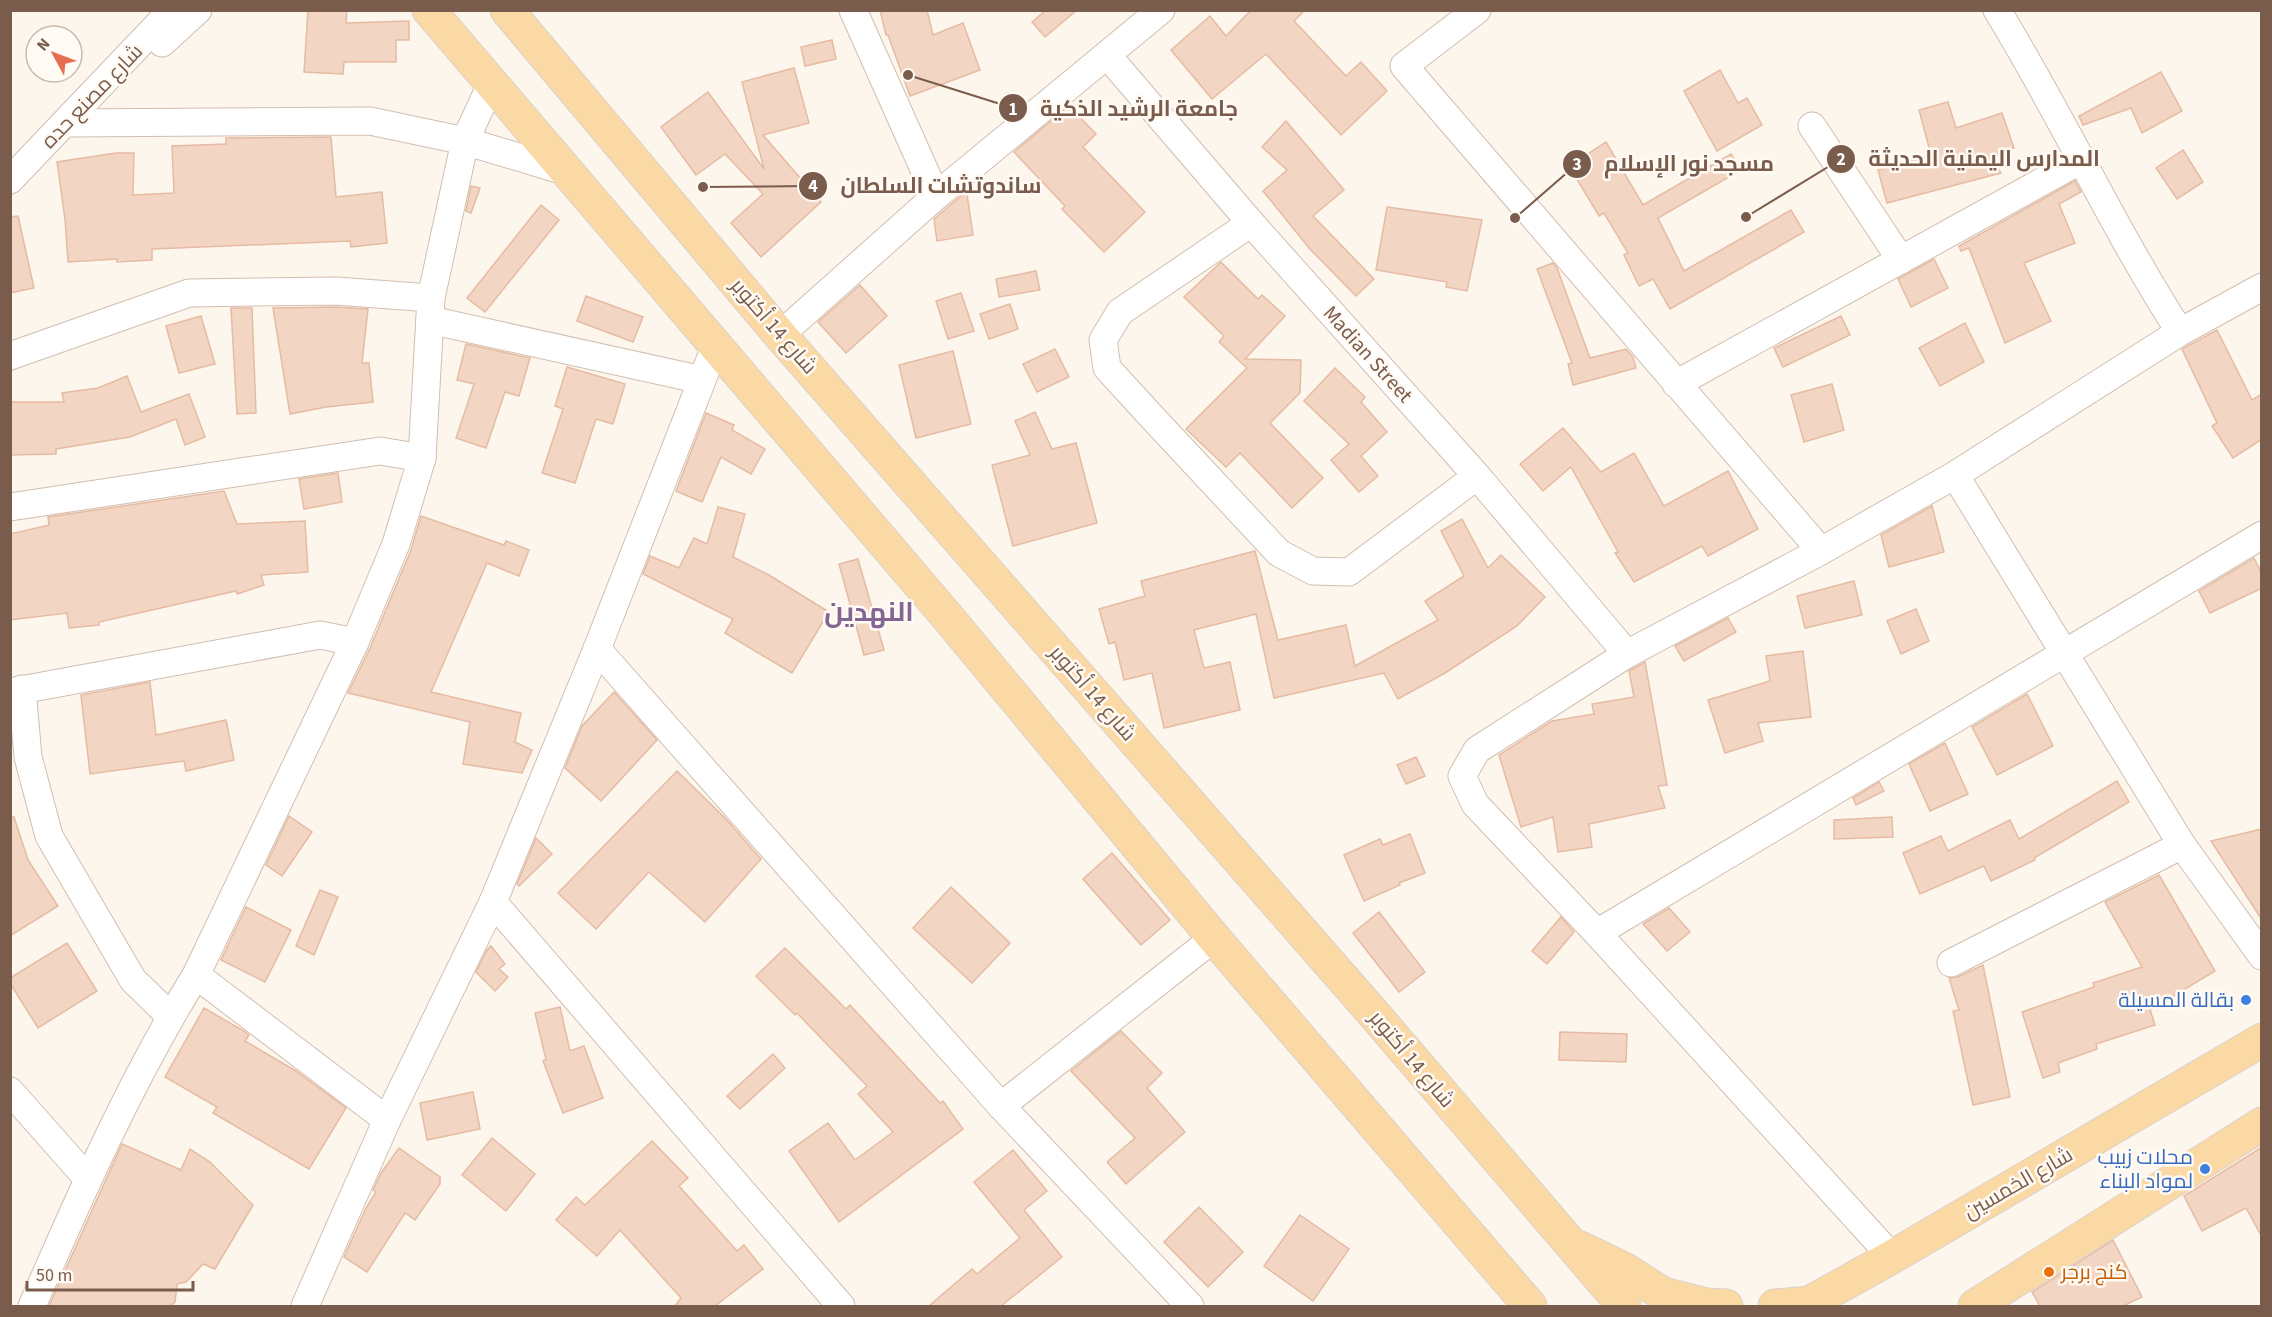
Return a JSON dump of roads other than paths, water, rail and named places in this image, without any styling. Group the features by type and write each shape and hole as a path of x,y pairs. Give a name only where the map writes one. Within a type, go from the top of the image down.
{"main road":[{"path":"429,10 958,629 1215,938 1526,1304"},
{"name":"شارع 14 أكتوبر","path":"507,10 780,334 1373,1013 1568,1242 1624,1269 1663,1294 1706,1305 1726,1306"},
{"name":"شارع الخمسين","path":"1807,1305 2262,1040"},
{"path":"1975,1306 2262,1124"},
{"path":"1568,1242 1624,1306"},
{"path":"1775,1306 1807,1305"}],"street":[{"name":"شارع مصنع حده","path":"10,180 67,123 172,10"},
{"path":"67,123 198,10"},
{"path":"853,10 936,196"},
{"path":"780,334 936,196 1161,10"},
{"path":"1477,10 1404,66 1821,551"},
{"path":"1997,10 2083,159 2145,278 2180,332"},
{"name":"Madian Street","path":"1107,56 1251,223 1477,476 1627,654"},
{"path":"32,1306 87,1178 170,1017 196,975 355,642 396,544 422,458 431,309 465,141 492,82"},
{"path":"67,123 370,121 465,141 568,172"},
{"path":"1812,126 1901,260"},
{"path":"1676,384 2083,159"},
{"path":"1251,223 1120,312 1103,340 1107,368 1279,553 1314,571 1349,572 1477,476"},
{"path":"1892,1257 1597,933 1475,804 1462,776 1477,750 1627,654 1821,551 1955,475 2180,332 2262,287"},
{"path":"10,356 189,293 336,291 431,309 702,380"},
{"path":"306,1306 387,1120 493,902 597,649 715,347"},
{"path":"10,507 380,451 422,458"},
{"path":"1955,475 2182,844 2262,956"},
{"path":"1597,933 2065,651 2262,536"},
{"path":"170,1017 133,980 49,836 28,757 16,691 320,635 355,642"},
{"path":"597,649 1001,1106 1190,1306"},
{"path":"1951,963 2182,844"},
{"path":"493,902 841,1306"},
{"path":"1001,1106 1215,938"},
{"path":"196,975 387,1120"},
{"path":"10,1091 87,1178"}],"place":[{"name":"جامعة الرشيد الذكية","path":"908,75"},
{"name":"ساندوتشات السلطان","path":"703,187"},
{"name":"المدارس اليمنية الحديثة","path":"1746,217"},
{"name":"مسجد نور الإسلام","path":"1515,218"},
{"name":"بقالة المسيلة","path":"2246,1000"},
{"name":"محلات زبيب لمواد البناء","path":"2205,1169"},
{"name":"كنج برجر","path":"2049,1272"}],"district":[{"name":"النهدين","path":"869,612"}]}
